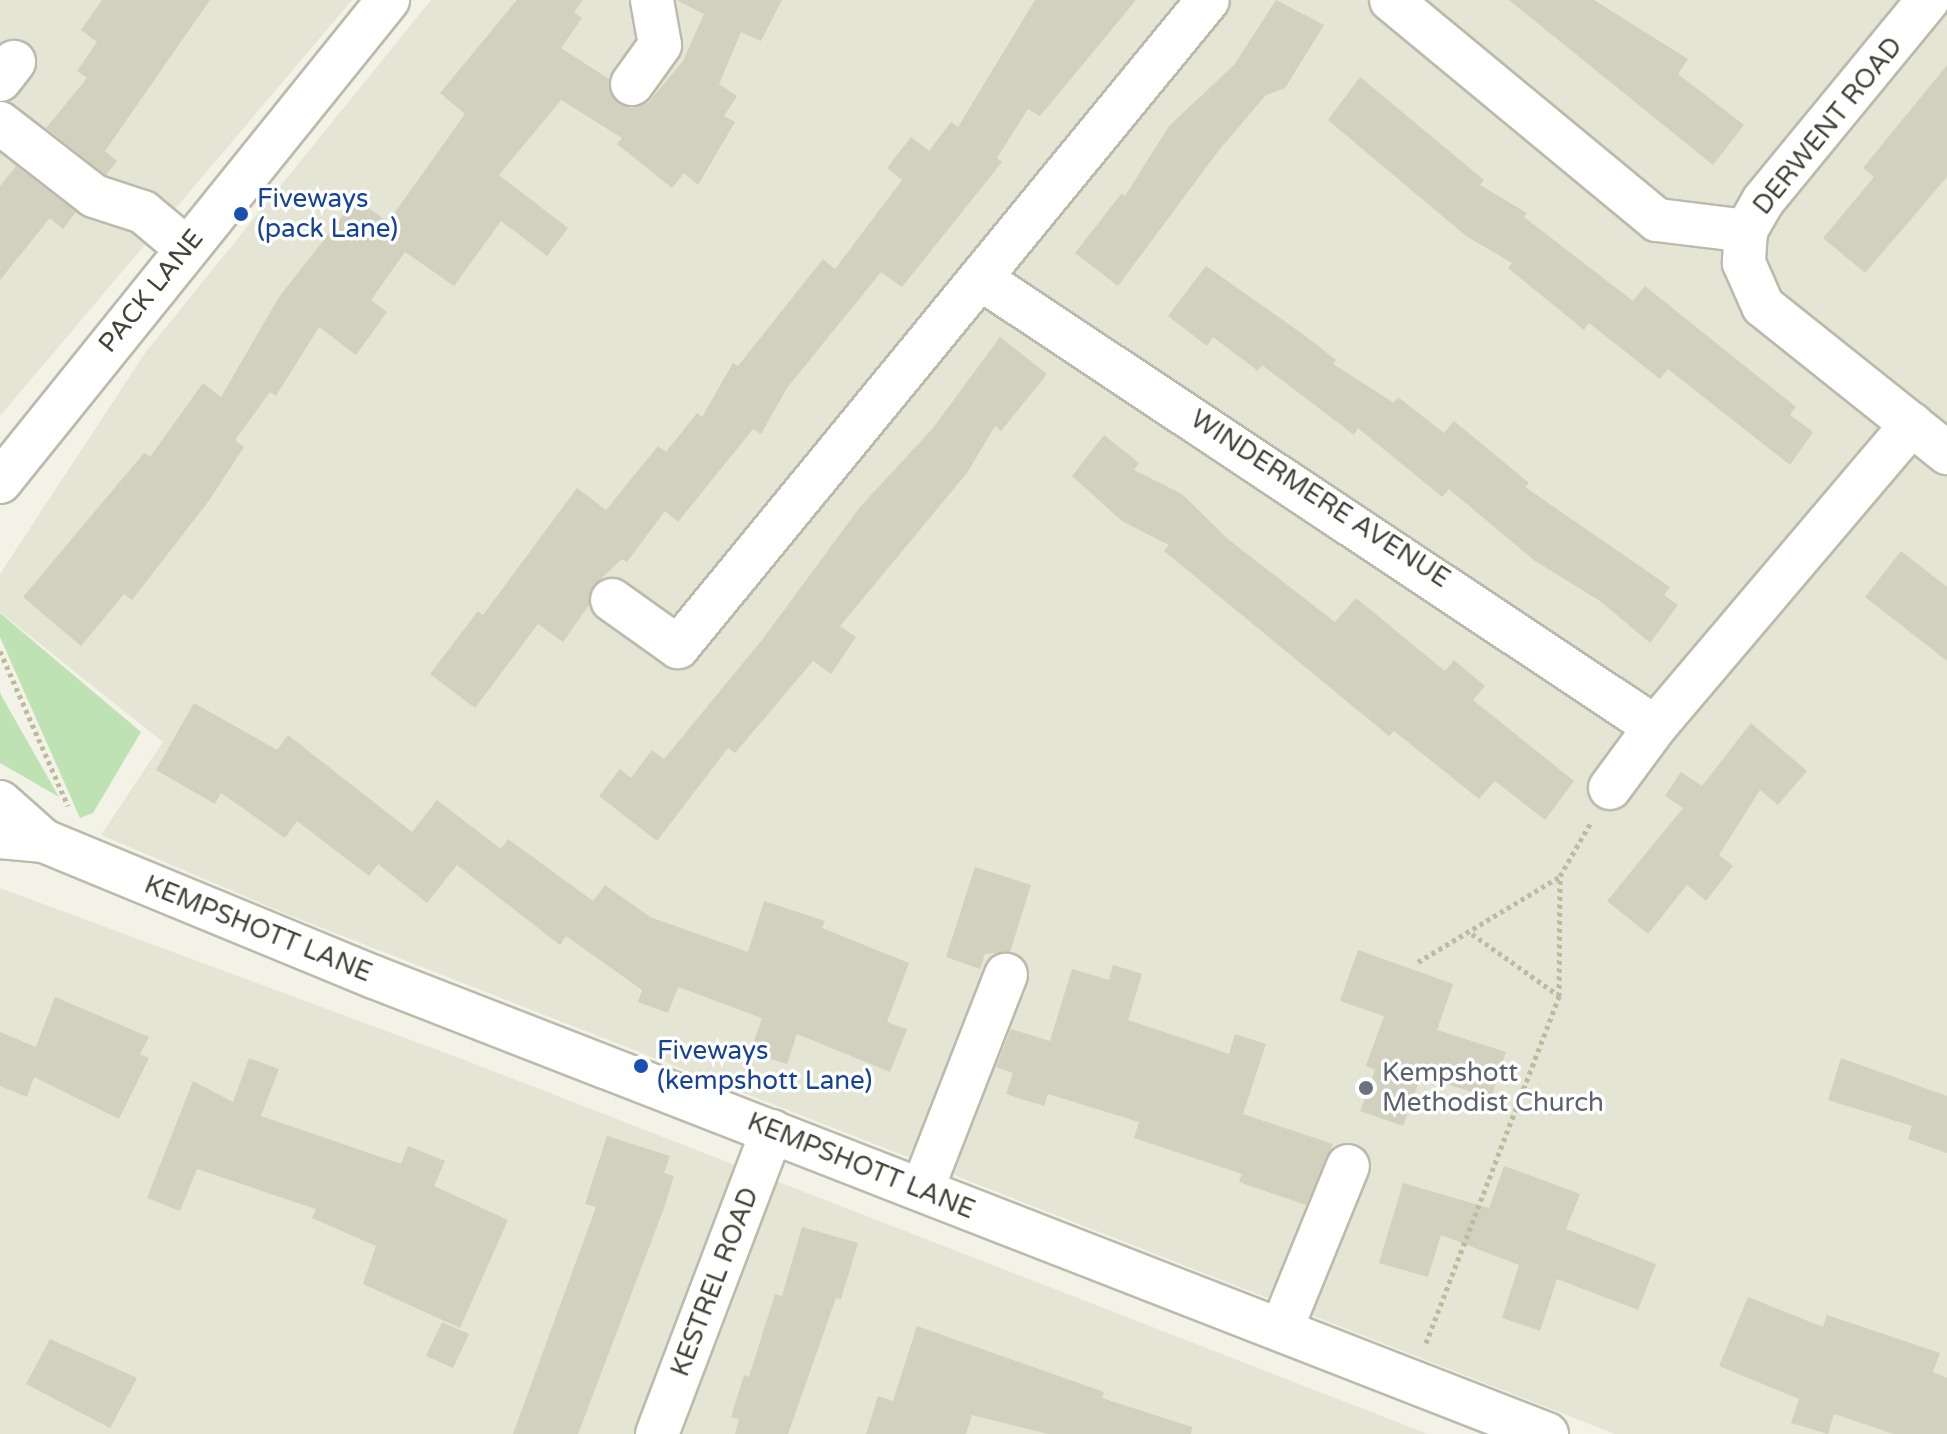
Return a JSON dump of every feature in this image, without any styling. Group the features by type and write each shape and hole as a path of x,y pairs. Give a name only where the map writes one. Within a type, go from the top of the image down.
{"street":[{"name":"PACK LANE","path":"1,476 388,0"},
{"path":"632,84 660,45 652,0"},
{"path":"612,600 678,647 1208,0"},
{"path":"1391,0 1657,220 1746,231"},
{"name":"DERWENT ROAD","path":"1928,0 1763,201 1746,231 1747,278 1763,306 1947,453"},
{"path":"0,123 94,196 143,212 186,248"},
{"name":"WINDERMERE AVENUE","path":"981,279 1459,591 1655,727"},
{"path":"1610,788 1655,727 1912,424"},
{"name":"KEMPSHOTT LANE","path":"0,802 44,841"},
{"name":"KEMPSHOTT LANE","path":"0,837 44,841 772,1131 1547,1434"},
{"path":"922,1190 1006,975"},
{"name":"KESTREL ROAD","path":"657,1434 772,1131"},
{"path":"1281,1330 1348,1166"}],"path":[{"path":"0,651 70,810"},
{"path":"1418,962 1472,934 1560,876 1610,788"},
{"path":"1412,1382 1559,996 1560,876"},
{"path":"1472,934 1559,996"}],"shaded area":[{"path":"0,0 352,0 0,416"},
{"path":"431,0 1947,0 1947,1434 1615,1434 284,913 101,835 163,742 0,612 0,574 145,353"},
{"path":"0,888 462,1059 1428,1434 0,1434"}],"green space":[{"path":"0,613 141,732 93,813 80,818 0,637"},
{"path":"0,691 1,695 59,797 0,763"}],"building":[{"path":"102,0 210,0 105,151 117,161 106,175 46,128 87,78 77,71 97,42 81,30"},
{"path":"517,0 583,0 574,12 582,18 561,48 609,79 611,95 630,108 648,103 683,61 704,14 676,0 782,0 761,41 741,32 719,84 737,96 724,116 735,122 698,185 684,173 672,188 617,144 622,138 561,100 499,175 568,228 547,256 501,221 454,286 405,252 371,300 387,312 356,355 319,327 276,396 270,392 235,440 244,447 208,502 132,600 124,594 81,646 23,597 144,453 150,457 203,383 221,397 279,297 356,199 388,222 465,114 440,93"},
{"path":"1035,0 1136,0 1040,116 1028,109 997,158 1002,162 902,287 881,272 787,388 761,434 753,429 678,522 665,511 627,562 622,559 593,586 589,605 563,642 538,624 475,708 430,674 478,611 483,615 577,488 606,510 658,446 666,452 697,413 702,417 733,363 738,366 823,259 835,269 902,180 887,168 911,137 929,151 951,122 958,127"},
{"path":"1276,0 1324,25 1285,88 1266,95 1219,150 1118,286 1075,253 1122,193 1125,196 1169,126 1234,65"},
{"path":"1509,0 1594,0 1688,59 1678,74 1744,125 1713,165"},
{"path":"1947,65 1947,177 1865,273 1823,238 1874,177 1863,168"},
{"path":"1360,77 1484,180 1480,185 1527,213 1524,217 1633,301 1645,286 1796,407 1790,415 1813,432 1790,465 1668,369 1660,379 1589,323 1584,330 1508,268 1512,263 1466,236 1328,120"},
{"path":"16,166 76,212 63,229 50,218 0,280 0,186"},
{"path":"1206,266 1304,335 1336,360 1333,364 1394,403 1398,397 1444,433 1454,421 1529,483 1525,487 1670,587 1664,595 1678,605 1650,643 1600,601 1535,561 1449,489 1442,497 1358,428 1354,435 1262,365 1258,371 1213,337 1207,346 1168,316"},
{"path":"1000,337 1047,374 1001,431 995,426 967,473 840,626 856,637 831,674 813,661 735,753 728,748 657,841 599,796 620,769 631,778 652,750 664,759 762,640 860,507 933,428"},
{"path":"1104,435 1139,463 1134,470 1182,494 1229,540 1335,622 1356,598 1445,671 1454,660 1485,686 1473,700 1574,781 1545,820 1495,781 1479,799 1394,731 1389,736 1164,551 1169,545 1122,521 1072,476"},
{"path":"1901,551 1947,587 1947,661 1865,597"},
{"path":"194,703 277,750 288,735 412,832 437,800 501,849 508,839 593,901 605,885 650,917 748,952 764,901 825,921 822,928 909,963 887,1022 907,1029 890,1072 797,1034 787,1064 750,1052 762,1018 678,987 668,1013 638,1002 642,990 566,936 560,945 457,865 427,903 378,864 369,876 297,821 285,838 221,793 215,804 156,770"},
{"path":"1751,723 1807,771 1778,805 1760,790 1719,855 1733,866 1706,901 1687,885 1648,934 1607,901 1683,808 1665,796 1681,772 1702,786"},
{"path":"975,867 1031,885 1010,952 985,954 980,969 946,957"},
{"path":"1358,950 1453,984 1437,1030 1506,1052 1491,1098 1421,1076 1403,1126 1360,1111 1375,1070 1366,1066 1384,1016 1340,1001"},
{"path":"1113,965 1142,974 1128,1020 1229,1054 1235,1034 1266,1044 1243,1114 1333,1144 1306,1205 1239,1182 1242,1174 1134,1138 1139,1122 1048,1094 1044,1106 1006,1094 1013,1073 996,1067 1011,1029 1050,1041 1072,969 1109,980"},
{"path":"55,997 149,1037 140,1054 149,1058 119,1119 34,1077 27,1097 0,1086 0,1032 36,1047"},
{"path":"249,1058 279,1069 261,1116 401,1164 408,1146 445,1161 434,1186 508,1220 460,1328 363,1284 376,1246 312,1218 316,1209 197,1169 180,1211 147,1198 193,1081 233,1102"},
{"path":"1841,1058 1947,1096 1947,1153 1908,1139 1912,1126 1828,1100"},
{"path":"607,1136 670,1156 664,1173 674,1176 664,1208 578,1434 513,1434 596,1207 585,1204"},
{"path":"1504,1166 1580,1194 1566,1229 1656,1264 1638,1310 1557,1279 1540,1331 1502,1318 1519,1265 1441,1235 1428,1277 1379,1263 1403,1183 1489,1208"},
{"path":"802,1227 858,1243 841,1299 836,1298 788,1434 735,1434 739,1419 731,1417 744,1375 749,1377 775,1294 782,1296"},
{"path":"1748,1297 1823,1327 1827,1315 1940,1353 1933,1372 1947,1378 1947,1434 1894,1434 1834,1414 1828,1434 1791,1423 1799,1399 1719,1366"},
{"path":"442,1322 469,1334 453,1368 426,1356"},
{"path":"917,1326 1104,1392 1102,1398 1192,1427 1191,1434 1048,1434 972,1415 966,1434 866,1434 878,1396 893,1401"},
{"path":"50,1339 137,1378 110,1428 26,1384"}],"place":[{"name":"Fiveways (pack Lane)","path":"241,214"},
{"name":"Fiveways (kempshott Lane)","path":"641,1066"},
{"name":"Kempshott Methodist Church","path":"1366,1088"}]}
